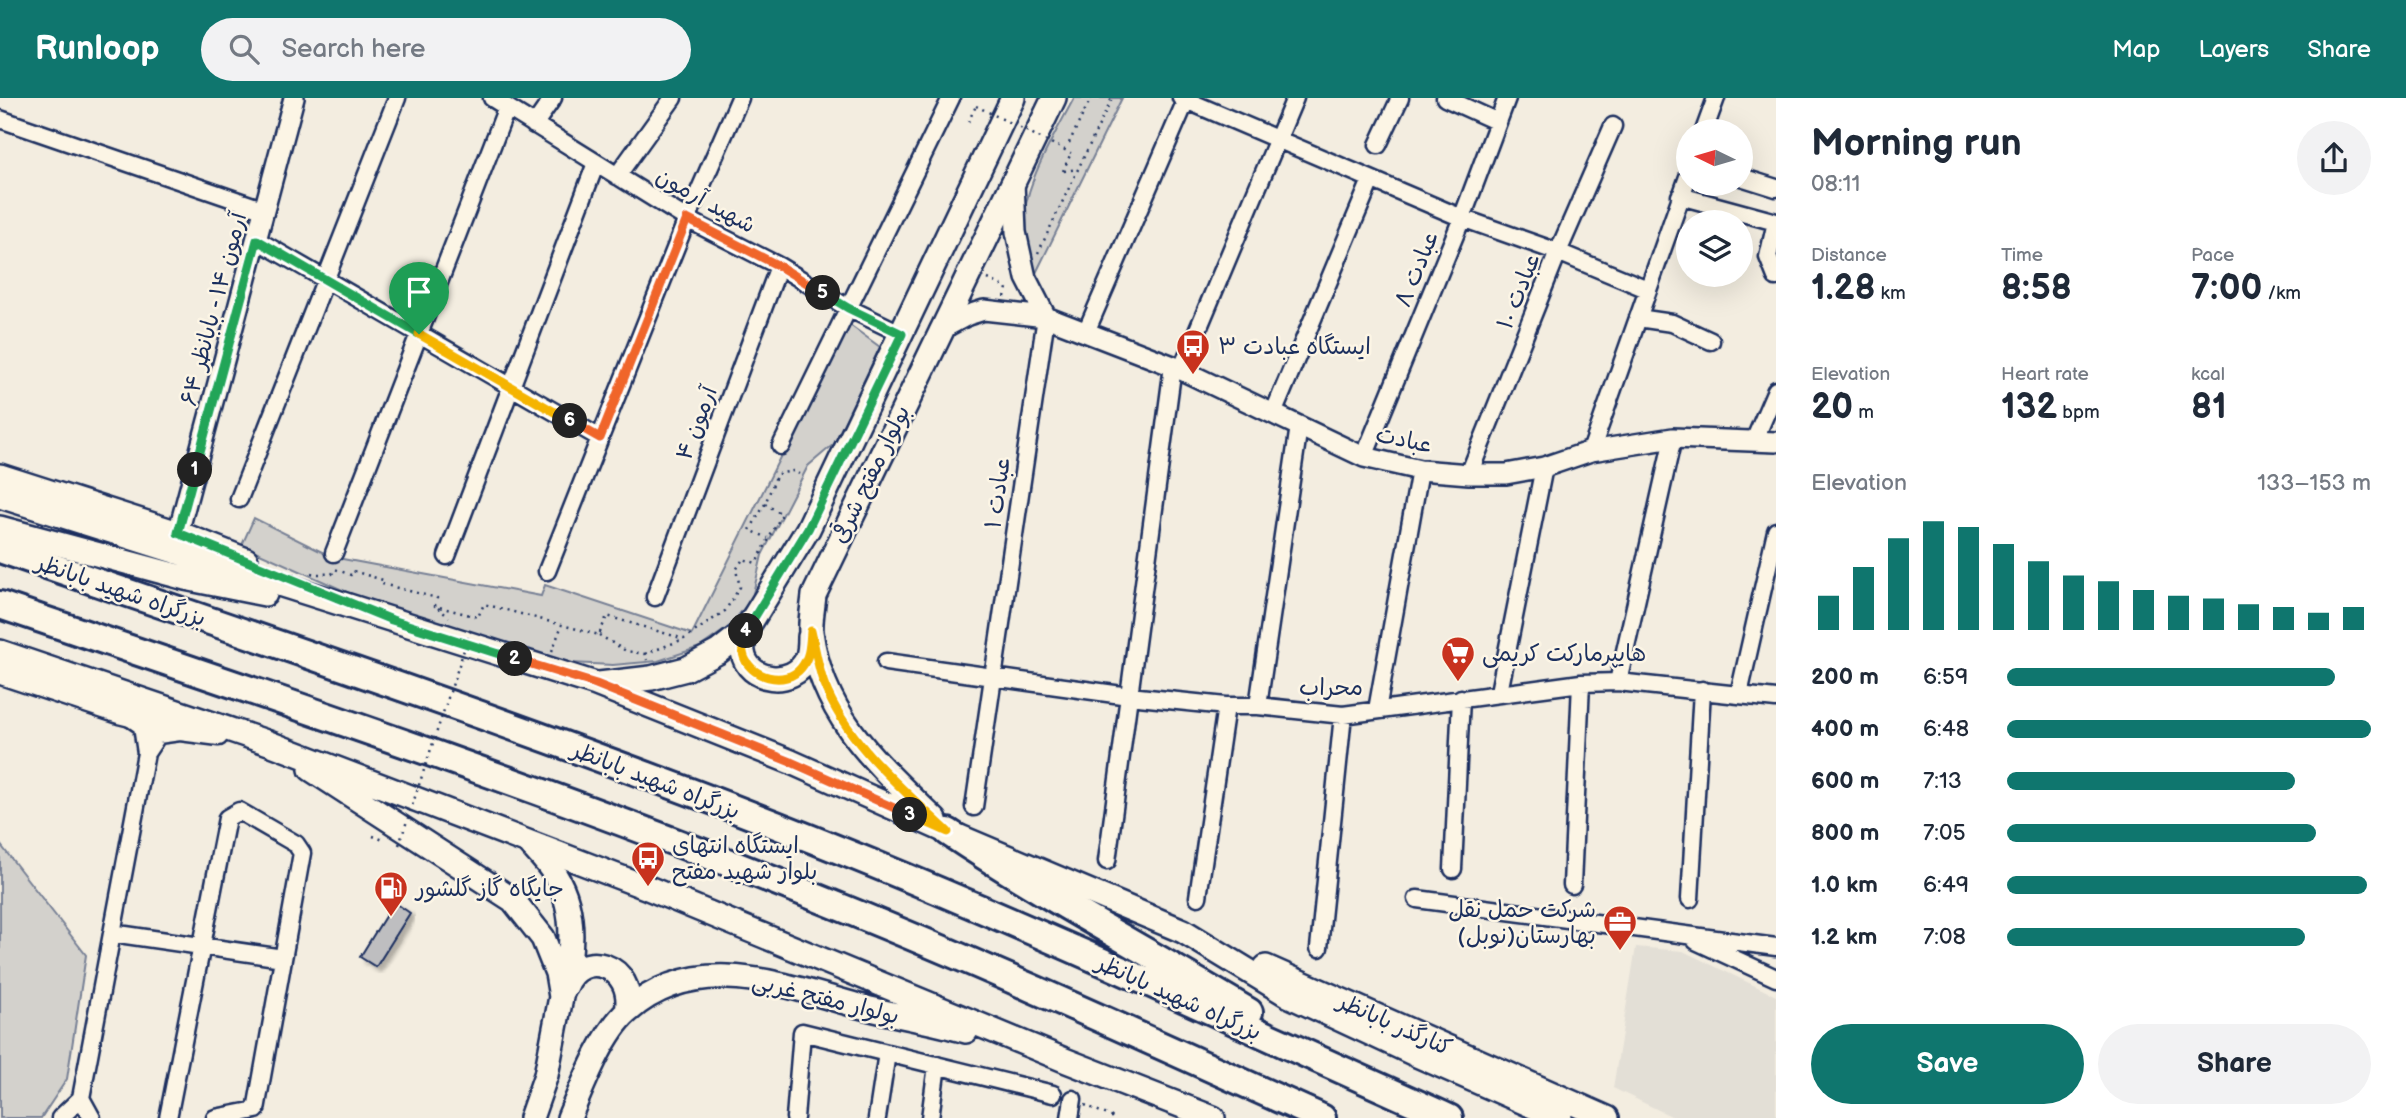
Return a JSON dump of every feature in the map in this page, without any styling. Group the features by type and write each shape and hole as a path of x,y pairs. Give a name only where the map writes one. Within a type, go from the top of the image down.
{"highway":[{"name":"بزرگراه شهید بابانظر","path":"0,549 630,768 868,862 1032,931 1449,1118"},
{"path":"0,605 368,729 612,818 819,899 1322,1118"},
{"path":"948,832 1019,879 1146,950 1352,1074"}],"main road":[{"name":"بولوار مفتح شرقی","path":"596,684 651,678 686,669 718,652 746,630 808,529 1013,98"},
{"name":"بولوار مفتح شرقی","path":"948,832 879,766 846,727 824,683 811,631 814,595 1054,98"},
{"path":"0,476 178,533 392,620"},
{"path":"0,496 596,684 791,762 948,832 1184,931 1288,995 1560,1118"},
{"path":"0,528 185,578 392,620"},
{"path":"746,630 743,653 751,667 767,677 784,679 799,671 808,657 811,631"},
{"path":"0,652 269,743 648,888 1067,1061 1213,1118"},
{"path":"0,672 121,712 219,737 269,743 513,900 543,938 557,973 561,997"},
{"path":"530,843 556,876 572,934 571,958 546,1075 531,1118"},
{"name":"کنارگذر بابانظر","path":"1184,931 1607,1118"},
{"path":"561,997 573,972 593,965 607,967 618,974 626,985 629,998 626,1012"},
{"name":"بولوار مفتح غربی","path":"569,1118 604,1043 626,1012 657,991 695,979 734,975 779,984 882,1013 952,1027 1067,1061"},
{"path":"1067,1061 1187,1118"}],"street":[{"name":"آرمون ۱۴ - بابانظر ۶۴","path":"178,533 294,98"},
{"path":"239,499 397,98"},
{"name":"شهید آرمون","path":"492,98 687,219 779,266 848,308 902,334"},
{"path":"534,125 553,98"},
{"path":"617,176 673,98"},
{"path":"547,571 687,219 740,98"},
{"path":"781,446 951,98"},
{"path":"1107,861 1177,368 1295,98"},
{"path":"1378,145 1400,98"},
{"path":"1445,98 1498,122"},
{"name":"عبادت ۸","path":"1364,457 1462,218 1507,98"},
{"path":"1708,119 1716,98"},
{"path":"1086,332 1184,99 1462,218 1558,252 1647,289"},
{"path":"334,553 507,107"},
{"path":"0,119 265,210"},
{"name":"عبادت ۱۰","path":"1469,474 1612,126"},
{"path":"447,555 596,163"},
{"path":"1273,414 1371,180"},
{"path":"1014,181 1016,232 1026,278 1046,317"},
{"path":"1754,181 1776,188"},
{"path":"1591,451 1680,196 1776,222 1768,257 1776,277"},
{"path":"257,240 600,438"},
{"name":"آرمون ۴","path":"655,597 779,266"},
{"name":"عبادت","path":"940,330 984,310 1046,317 1177,368 1364,457 1420,470 1506,474 1544,467 1591,451 1673,438 1776,442"},
{"name":"عبادت ۱","path":"974,807 1046,317"},
{"path":"1638,318 1672,323 1711,341"},
{"path":"1754,442 1776,390"},
{"path":"1258,706 1299,426"},
{"path":"1618,682 1673,438"},
{"path":"1499,692 1544,467"},
{"path":"1377,710 1420,470"},
{"path":"1740,694 1776,531"},
{"name":"محراب","path":"887,662 1129,696 1343,715 1581,683 1618,682 1776,699"},
{"path":"1572,885 1581,683"},
{"path":"1690,899 1702,690"},
{"path":"1453,869 1461,698"},
{"path":"1198,897 1226,706"},
{"path":"60,1118 81,1098 146,753 142,726 121,712"},
{"path":"1319,948 1343,715"},
{"path":"146,753 158,735 180,732 219,737"},
{"path":"168,1118 227,818 239,811 296,844 302,853 256,1111 215,1118"},
{"path":"1417,900 1776,947"},
{"path":"112,933 283,958"},
{"path":"1681,934 1776,978"},
{"path":"794,1118 802,1032 1052,1094"},
{"path":"877,1118 887,1053"},
{"path":"930,1118 937,1065"},
{"path":"81,1098 92,1118"},
{"path":"1070,1118 1073,1099"}],"path":[{"path":"1069,143 1091,98"},
{"path":"1002,311 1007,288 1026,278 1112,98"},
{"path":"968,122 976,106 1071,153 1063,171 1078,169"},
{"path":"769,539 750,530 765,504 777,474 793,471 799,474"},
{"path":"435,606 478,617 484,604 599,635 626,651 645,654 684,639 726,611 740,587 736,570 743,559 756,563 782,514 765,504"},
{"path":"308,573 332,575 335,569 351,575 353,571 383,580 382,584 437,598 435,606"},
{"path":"435,606 451,619"},
{"path":"599,635 607,616 684,639"},
{"path":"545,669 562,625"},
{"path":"399,845 472,626"},
{"path":"645,654 651,678"}],"shaded area":[{"path":"1074,98 1122,98 1036,273 1025,237 1026,203 1039,166"},
{"path":"847,323 880,347 834,444 808,466 762,555 752,598 729,627 700,647 658,661 613,665 570,663 385,609 242,545 254,518 332,557 541,596 545,585 692,634"},
{"path":"0,844 86,955 67,1079 41,1118 0,1118"},
{"path":"1636,947 1683,951 1776,996 1776,1118 1675,1118 1613,1088"}],"building":[{"path":"394,902 410,913 376,967 360,957"}],"place":[{"name":"ایستگاه عبادت ۳","path":"1193,376"},
{"name":"هایپرمارکت کریمی","path":"1458,683"},
{"name":"ایستگاه انتهای بلوار شهید مفتح","path":"648,888"},
{"name":"جایگاه گاز گلشور","path":"391,918"},
{"name":"شرکت حمل نقل بهارستان(نوبل)","path":"1620,952"}],"route":[{"path":"687,219 779,266 848,308 902,334 808,529 746,630 743,653 751,667 767,677 784,679 799,671 808,657 811,631 824,683 846,727 879,766 948,832 791,762 596,684 392,620 178,533 257,240 419,334 600,438 687,219"}]}
